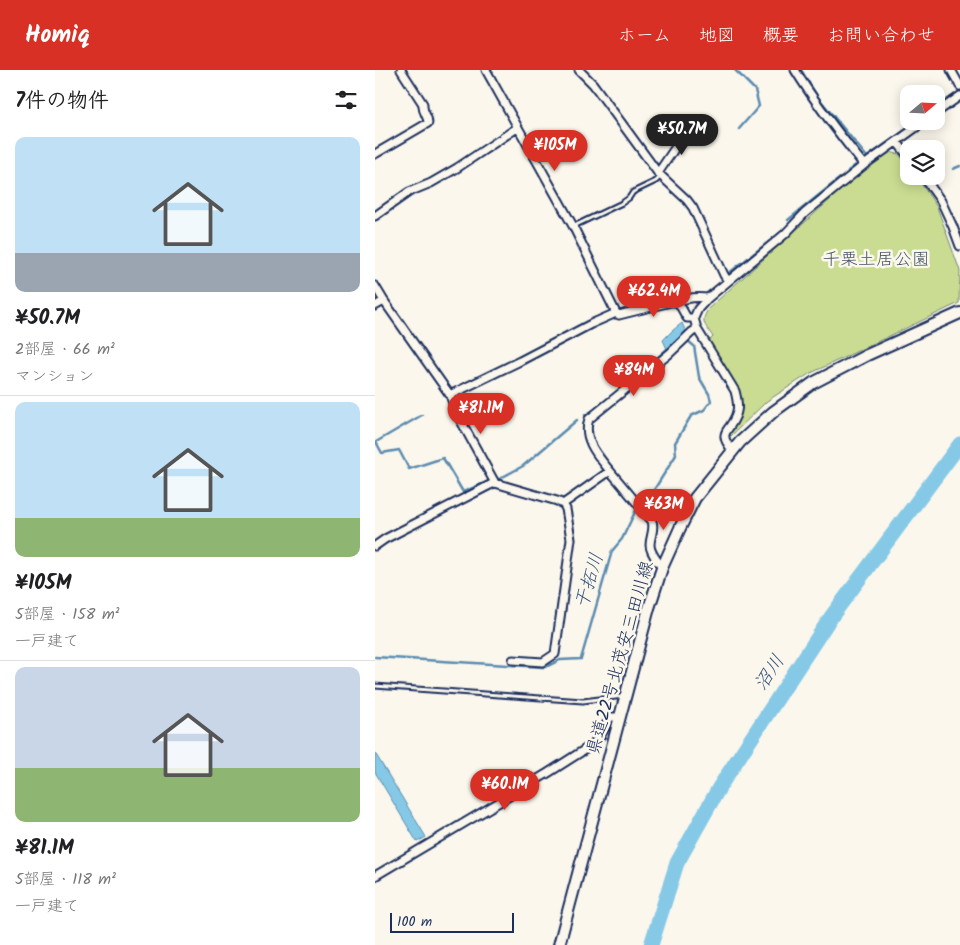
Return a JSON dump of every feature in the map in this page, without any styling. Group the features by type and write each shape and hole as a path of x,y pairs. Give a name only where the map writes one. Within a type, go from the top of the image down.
{"main road":[{"name":"県道22号北茂安三田川線","path":"559,945 649,608 662,568 695,498 740,442 773,412 813,383 867,355 960,313"}],"street":[{"path":"375,154 428,123 428,119 422,109 423,104 401,70"},
{"path":"486,70 573,226 616,313"},
{"path":"579,70 593,84 659,175 687,200 693,208 727,281"},
{"path":"795,70 826,117 864,165"},
{"path":"951,70 960,86"},
{"path":"945,107 960,96"},
{"path":"375,216 409,192 431,183 457,168 517,128"},
{"path":"659,175 677,145 692,128"},
{"path":"733,451 725,439 725,434 736,417 737,398 735,391 697,329 693,318 698,309 727,281 785,234 805,213 864,165 913,130"},
{"path":"897,142 900,146"},
{"path":"929,185 941,201 960,246"},
{"path":"375,286 449,395 456,412 495,483"},
{"path":"449,395 616,313 619,315 697,296 708,298"},
{"path":"375,306 384,301"},
{"path":"678,302 687,318 693,318"},
{"path":"662,568 651,550 650,545 654,527 652,521 593,449 588,439 587,424 589,419 697,329"},
{"path":"563,504 610,471"},
{"path":"375,546 490,484 495,483 563,504 566,509 571,539 555,654 543,662 513,660"},
{"path":"375,876 592,745 601,735 610,717 620,717"}],"lane":[{"path":"573,226 622,203 633,192 656,181 659,175"},
{"path":"375,686 583,701 625,696"}],"green space":[{"name":"千栗土居公園","path":"888,152 899,154 900,185 922,185 937,207 960,271 959,303 809,374 767,401 731,436 728,433 738,418 742,398 709,341 713,337 704,322 706,313 709,308 851,181"}],"water":[{"path":"682,323 686,332 667,349 663,340"},
{"path":"375,753 426,837 417,842 375,772"}],"waterway":[{"path":"735,70 755,90 759,106 739,129"},
{"path":"801,70 817,96 867,157 905,130"},
{"path":"945,102 957,94"},
{"path":"848,171 857,164"},
{"path":"953,169 960,166"},
{"path":"788,220 840,178"},
{"path":"729,273 780,233"},
{"name":"干拓川","path":"375,657 542,667 560,660 581,659 612,551 622,539 635,512 647,501 676,455 675,443 691,416 704,410 711,401 699,377 694,346 688,341"},
{"path":"644,370 667,349"},
{"path":"585,415 594,410"},
{"path":"376,442 422,415"},
{"path":"499,479 523,466 577,420"},
{"path":"376,442 382,453 399,450 409,469 443,458 463,492 487,482"},
{"name":"沼川","path":"651,945 677,863 720,786 831,617 960,444"}]}
